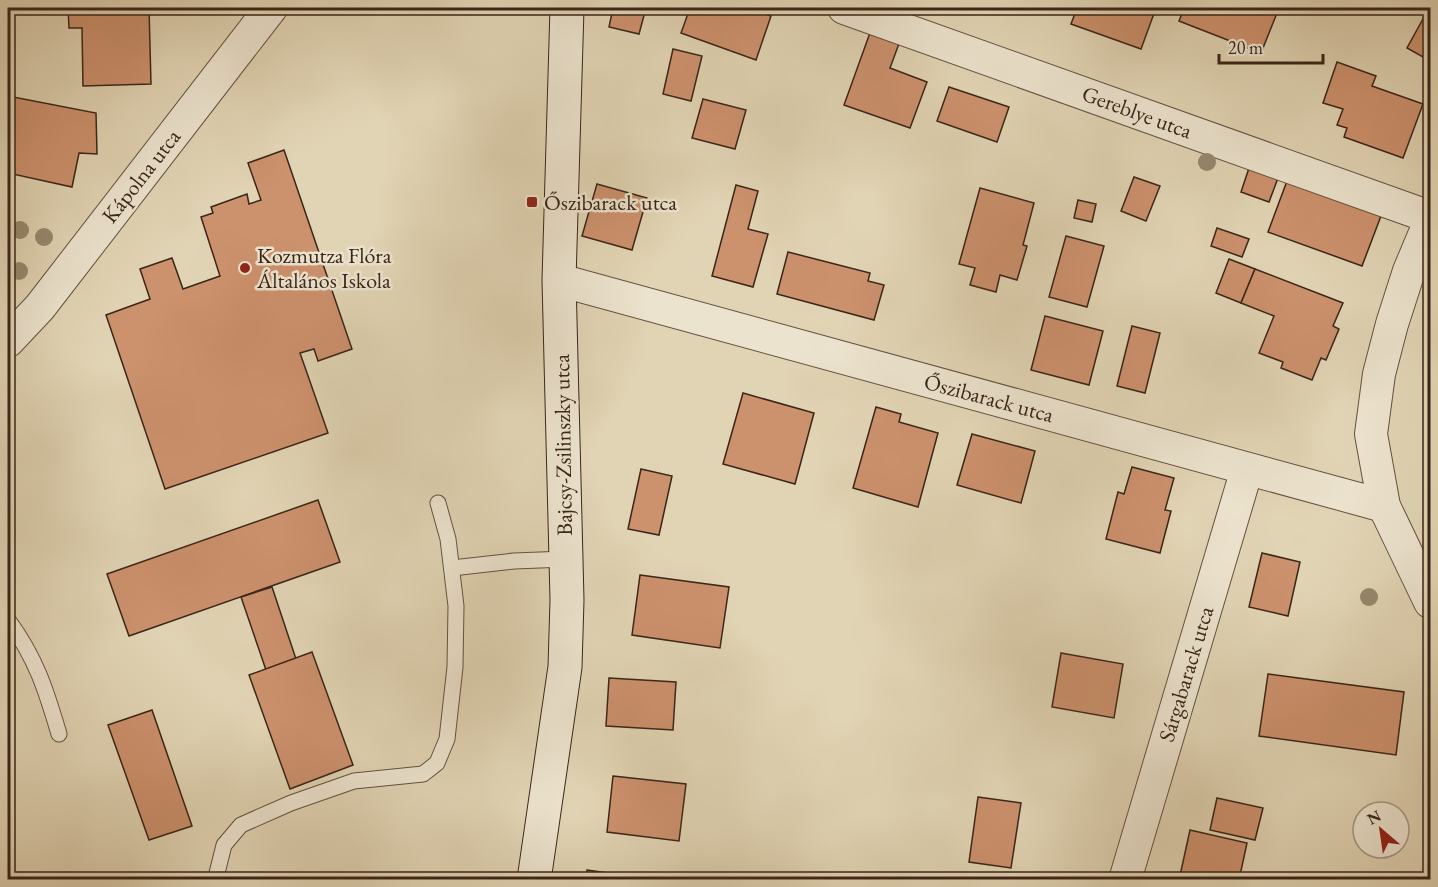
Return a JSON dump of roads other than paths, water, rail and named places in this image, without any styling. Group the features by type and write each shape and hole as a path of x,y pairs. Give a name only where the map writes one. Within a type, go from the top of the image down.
{"street":[{"name":"Kápolna utca","path":"8,341 40,307 271,8"},
{"name":"Bajcsy-Zsilinszky utca","path":"534,879 565,667 567,600 559,280 567,8"},
{"name":"Gereblye utca","path":"844,8 1431,219"},
{"path":"1431,219 1409,271 1392,324 1379,374 1371,434 1384,506 1431,602"},
{"name":"Őszibarack utca","path":"559,280 1384,506"},
{"name":"Sárgabarack utca","path":"1125,879 1247,469"}],"lane":[{"path":"217,873 224,845 241,825 291,803 354,781 423,774 437,763 447,739 455,667 456,606 448,539 438,503"},
{"path":"452,568 514,561 566,559"},
{"path":"8,620 22,639 42,678 59,734"}],"place":[{"name":"Őszibarack utca","path":"532,202"},
{"name":"Kozmutza Flóra Általános Iskola","path":"245,268"}]}
